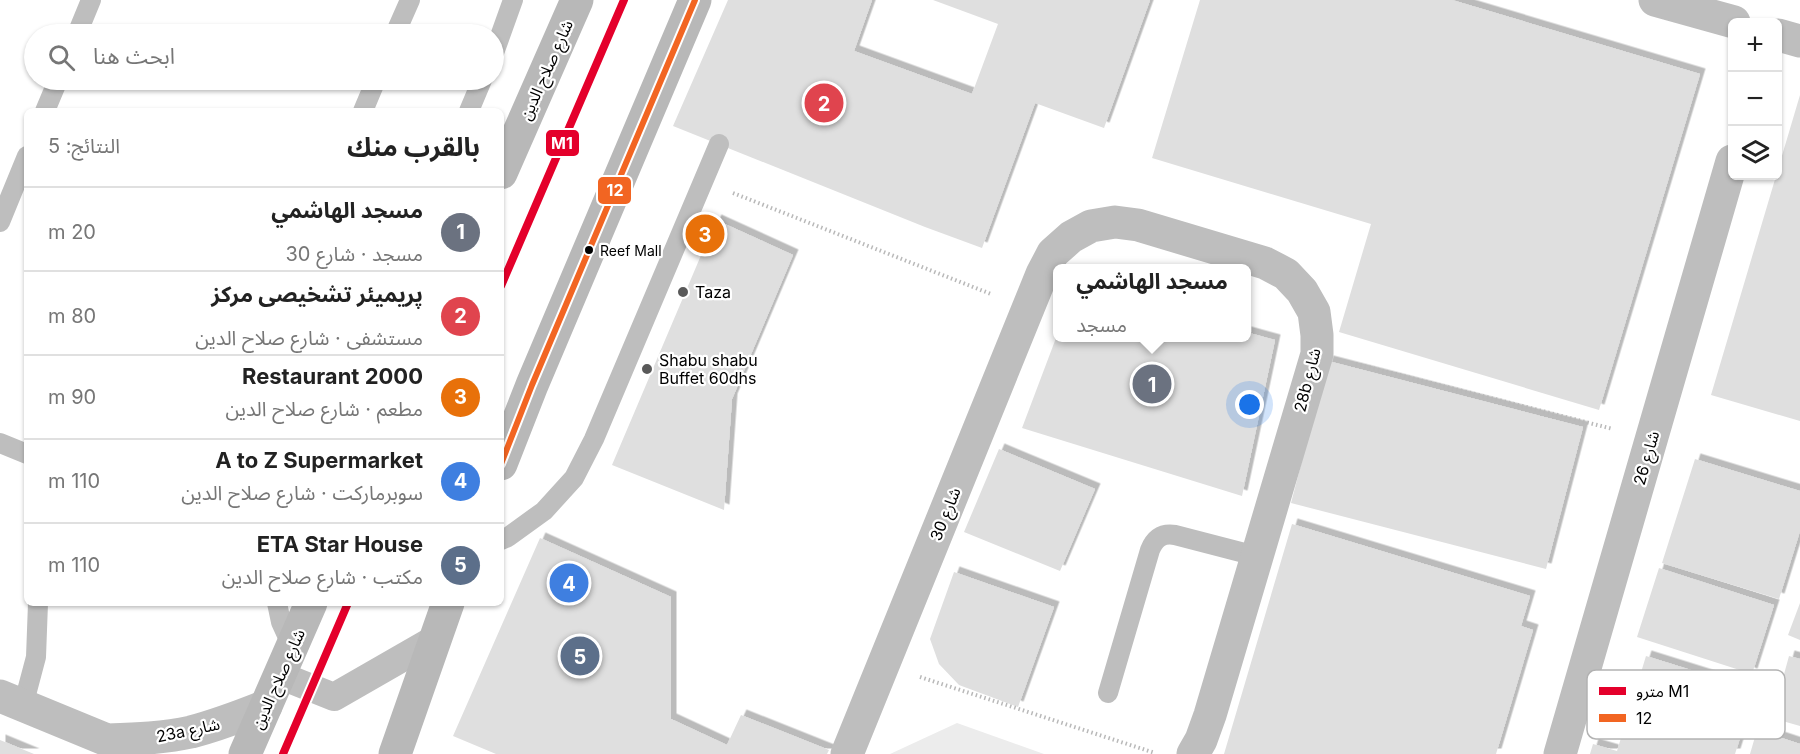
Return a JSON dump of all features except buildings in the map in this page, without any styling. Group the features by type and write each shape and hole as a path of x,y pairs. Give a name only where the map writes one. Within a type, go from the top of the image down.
{"main road":[{"name":"شارع صلاح الدين","path":"504,166 577,0"},
{"path":"504,456 695,0"},
{"name":"شارع صلاح الدين","path":"245,754 310,606"},
{"path":"395,754 447,606"}],"street":[{"path":"1655,0 1728,20"},
{"path":"1782,36 1800,41"},
{"name":"شارع 26","path":"1560,754 1728,176"},
{"name":"28b شارع","path":"1042,274 1053,253 1071,237 1091,226 1114,222 1138,225 1266,263 1286,274 1302,291 1314,312 1317,354 1210,715 1193,754"},
{"name":"شارع 30","path":"847,754 1042,274"},
{"path":"279,675 334,697 435,639"},
{"name":"23a شارع","path":"11,701 115,747 148,738 189,732 228,721 266,706"}],"lane":[{"path":"81,24 91,0"},
{"path":"399,24 410,0"},
{"path":"504,25 513,0"},
{"path":"46,108 54,90"},
{"path":"364,108 372,90"},
{"path":"470,108 478,90"},
{"path":"504,539 544,511 574,478 594,439 719,144"},
{"path":"0,222 24,163"},
{"path":"0,443 24,453"},
{"path":"1108,693 1150,550 1159,537 1167,534 1175,535 1256,556"},
{"path":"11,701 31,682 36,657 38,606"},
{"path":"278,606 281,622 292,646"}],"path":[{"path":"704,182 1028,308"},
{"path":"1317,354 1652,439"},
{"path":"883,665 1159,754"}],"shaded area":[{"path":"957,723 1044,754 890,754"}],"metro line":[{"name":"M1","path":"504,279 624,0"},
{"name":"M1","path":"283,754 347,606"}],"transit line":[{"name":"12","path":"504,456 695,0"}],"place":[{"name":"پریمیئر تشخیصی مرکز","path":"824,103"},
{"name":"2000 Restaurant","path":"705,234"},
{"name":"Reef Mall","path":"589,250"},
{"name":"Taza","path":"683,292"},
{"name":"Shabu shabu Buffet 60dhs","path":"647,369"},
{"name":"مسجد الهاشمي","path":"1152,384"},
{"name":"A to Z Supermarket","path":"569,583"},
{"name":"ETA Star House","path":"580,656"}]}
